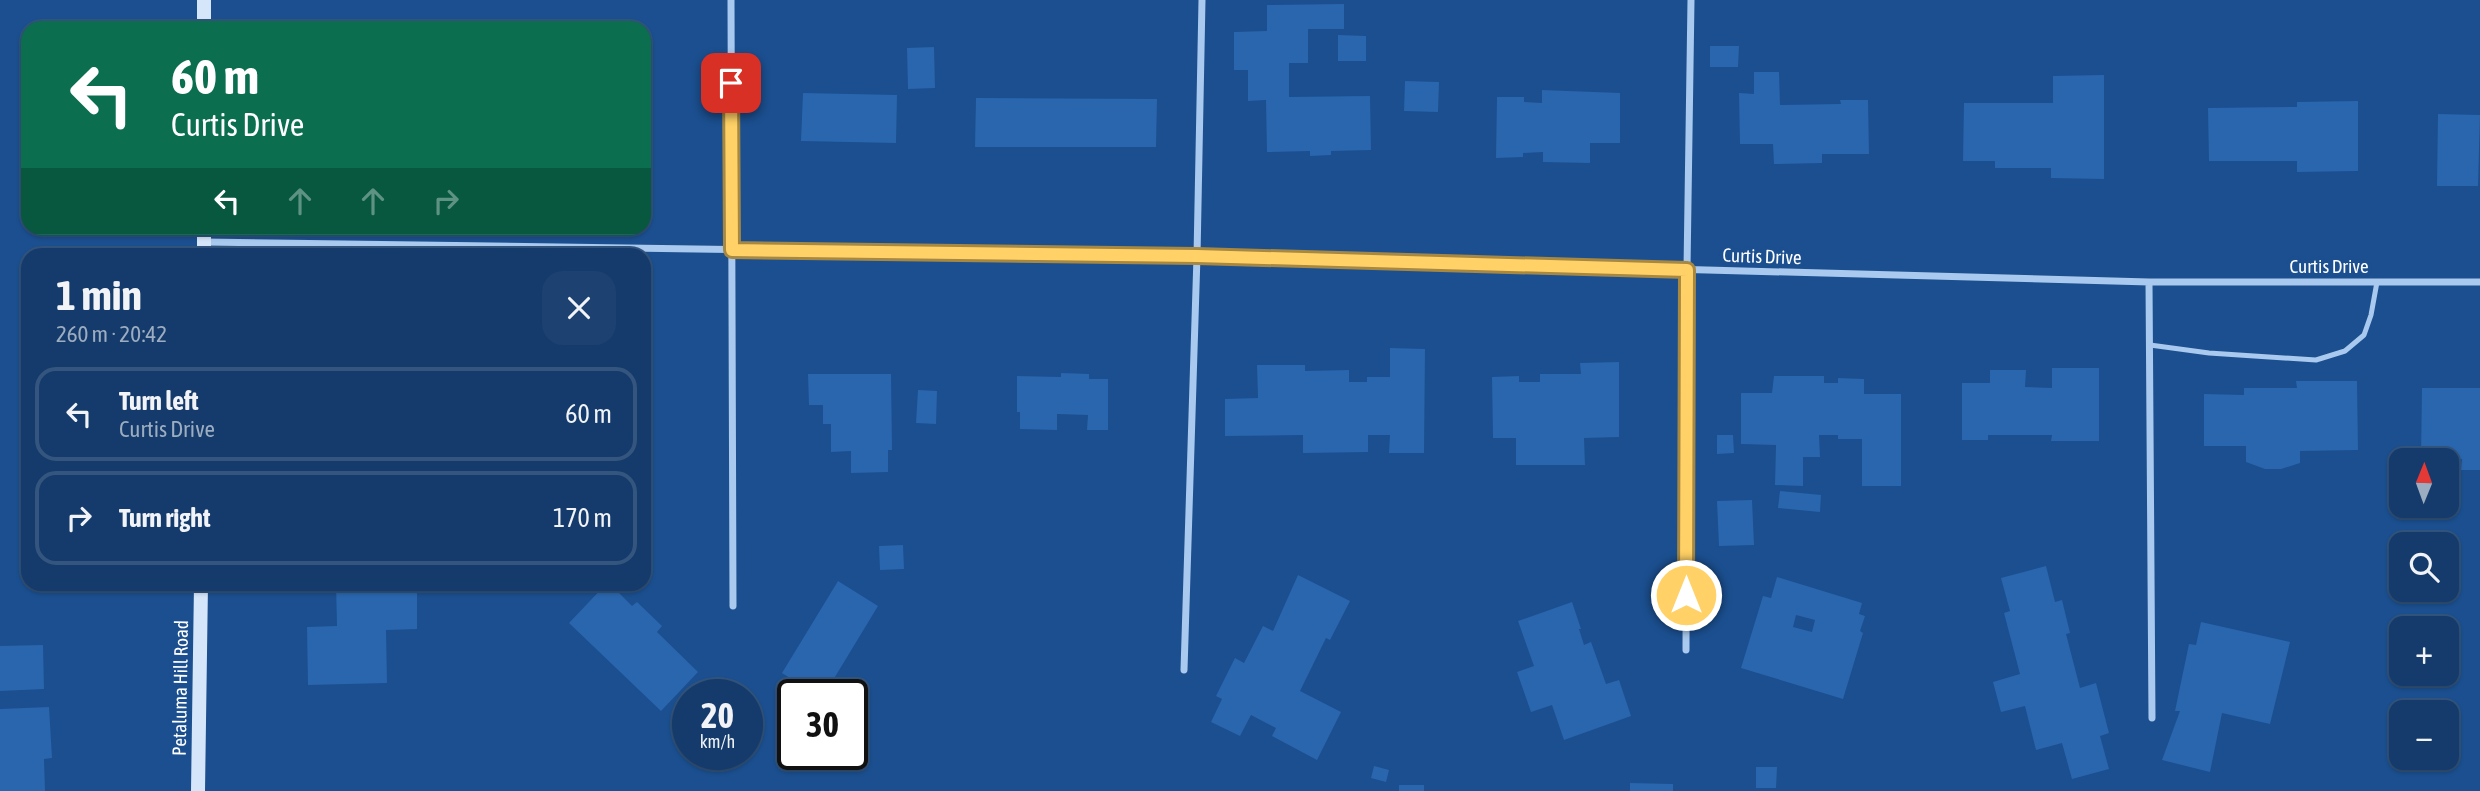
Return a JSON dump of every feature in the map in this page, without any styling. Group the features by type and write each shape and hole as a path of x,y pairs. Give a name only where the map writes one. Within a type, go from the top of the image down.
{"main road":[{"path":"204,21 205,0"},
{"name":"Petaluma Hill Road","path":"198,791 201,591"}],"street":[{"path":"731,0 733,606"},
{"path":"1184,670 1202,0"},
{"path":"1686,650 1691,0"},
{"name":"Curtis Drive","path":"204,242 600,248"},
{"name":"Curtis Drive","path":"651,249 1197,256 2149,282 2480,282"},
{"path":"2149,282 2152,718"}],"lane":[{"path":"2150,345 2209,353 2316,360 2345,351 2364,335 2377,282"}],"building":[{"path":"1344,4 1344,29 1308,29 1308,63 1289,63 1289,97 1370,96 1371,150 1331,151 1331,155 1310,156 1310,151 1267,152 1266,100 1248,101 1248,70 1234,70 1234,32 1267,31 1267,5"},
{"path":"1338,35 1366,36 1366,61 1338,61"},
{"path":"1710,46 1739,46 1738,67 1710,67"},
{"path":"934,47 935,88 908,89 907,48"},
{"path":"1754,72 1779,72 1780,105 1841,104 1840,100 1868,100 1869,154 1822,154 1822,163 1774,164 1773,144 1740,144 1739,93 1754,94"},
{"path":"2104,75 2104,179 2051,178 2051,168 1995,168 1995,161 1963,161 1964,103 2053,103 2053,76"},
{"path":"1405,81 1439,82 1438,112 1404,111"},
{"path":"1542,90 1620,93 1620,143 1590,143 1590,163 1543,162 1543,152 1523,153 1523,157 1496,158 1497,97 1524,97 1524,102 1542,103"},
{"path":"651,91 653,91 651,146"},
{"path":"803,93 897,95 896,143 801,141"},
{"path":"976,98 1157,99 1156,147 975,147"},
{"path":"2358,101 2358,171 2297,172 2297,161 2209,161 2208,108 2297,107 2297,102"},
{"path":"2438,114 2480,115 2478,186 2437,186"},
{"path":"1390,348 1425,349 1424,453 1389,453 1390,435 1368,435 1368,452 1303,453 1303,435 1225,436 1225,399 1258,398 1257,365 1305,365 1305,371 1349,370 1349,382 1367,382 1367,377 1390,377"},
{"path":"1619,362 1619,437 1584,438 1585,465 1516,465 1516,438 1493,438 1492,377 1519,376 1519,382 1540,382 1540,374 1581,374 1580,363"},
{"path":"2052,368 2099,368 2099,441 2051,441 2052,435 1988,435 1988,440 1962,440 1962,383 1990,383 1990,370 2026,370 2025,387 2052,388"},
{"path":"1061,373 1089,374 1089,379 1108,379 1108,430 1087,430 1088,415 1057,414 1057,430 1020,429 1017,376 1061,377"},
{"path":"808,374 891,374 892,450 888,450 888,472 851,473 851,451 831,452 831,424 823,424 823,405 809,405"},
{"path":"1774,376 1824,376 1824,383 1838,383 1838,378 1864,379 1864,394 1901,394 1901,486 1862,486 1862,439 1838,439 1838,435 1819,435 1820,457 1803,457 1803,486 1775,485 1776,445 1741,444 1741,393 1772,393"},
{"path":"2296,381 2357,381 2358,450 2300,451 2300,463 2281,469 2265,469 2246,462 2246,446 2204,446 2204,394 2244,395 2244,388 2297,388"},
{"path":"2422,388 2480,388 2480,470 2461,470 2459,448 2421,448"},
{"path":"918,390 937,391 936,424 916,423"},
{"path":"1717,435 1733,435 1734,453 1717,454"},
{"path":"1780,491 1821,495 1820,512 1778,508"},
{"path":"1752,500 1754,545 1719,546 1717,501"},
{"path":"903,545 904,569 880,570 879,546"},
{"path":"2046,566 2055,602 2062,600 2070,633 2066,634 2080,688 2096,683 2109,733 2100,736 2109,769 2072,779 2062,743 2036,750 2025,706 2001,712 1993,682 2020,674 2004,613 2010,611 2001,578"},
{"path":"1298,575 1350,601 1330,640 1326,638 1300,691 1341,712 1317,760 1272,736 1276,728 1251,715 1240,736 1211,722 1222,699 1216,696 1235,658 1244,663 1263,626 1273,631"},
{"path":"1777,577 1862,603 1859,614 1865,616 1860,631 1863,633 1843,699 1741,668 1763,596 1771,598","holes":["1796,615 1815,620 1812,632 1793,627"]},
{"path":"838,581 878,606 834,679 792,679 782,673"},
{"path":"336,591 417,591 417,629 386,630 387,683 308,685 307,627 337,626"},
{"path":"599,591 617,591 632,606 637,602 662,626 657,632 698,672 691,679 672,679 672,699 661,711 569,623"},
{"path":"1572,602 1584,645 1591,642 1606,684 1619,680 1631,716 1564,740 1552,705 1531,712 1517,672 1534,666 1518,621"},
{"path":"2201,622 2290,642 2270,724 2222,713 2210,772 2162,760 2180,711 2175,711 2189,644 2196,645"},
{"path":"43,645 44,689 0,691 0,646"},
{"path":"49,707 52,758 44,759 45,791 0,791 0,709"},
{"path":"1374,766 1389,770 1386,782 1371,778"},
{"path":"1756,767 1777,767 1776,788 1756,788"},
{"path":"1630,783 1673,784 1673,791 1630,791"},
{"path":"1399,785 1424,785 1424,791 1399,791"}],"route":[{"path":"731,83 732,250 1197,256 1687,270 1686,595"}]}
